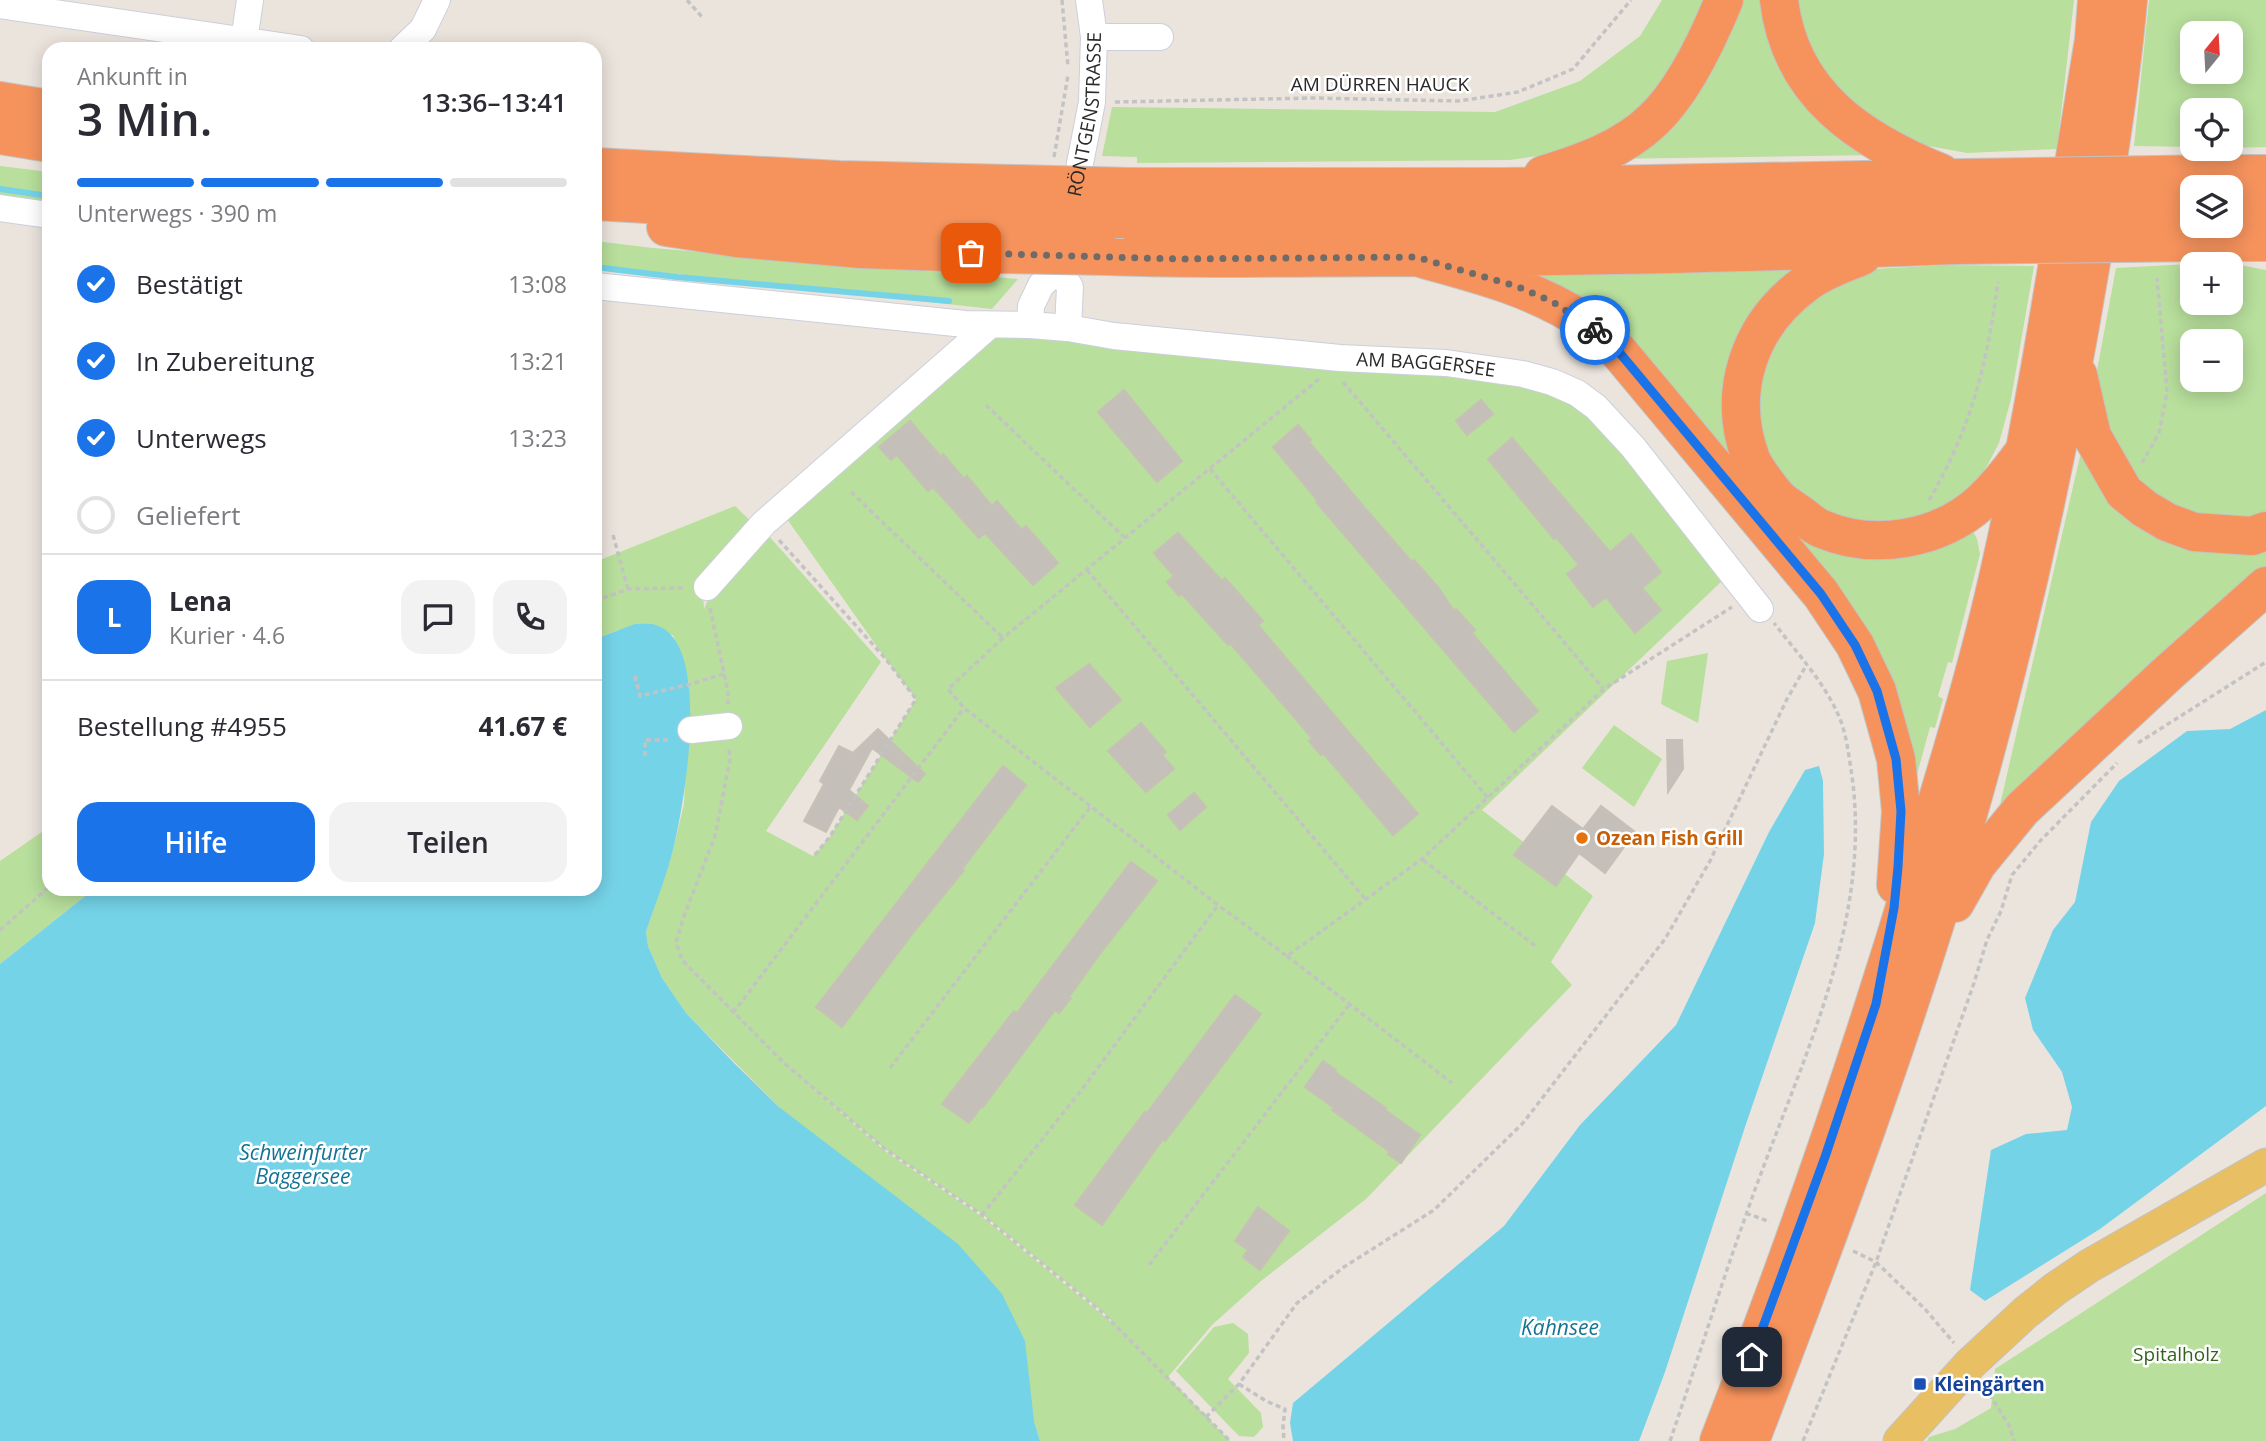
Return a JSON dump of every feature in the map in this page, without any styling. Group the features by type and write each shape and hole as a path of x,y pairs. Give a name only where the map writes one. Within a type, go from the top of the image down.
{"highway":[{"path":"1504,187 1572,166 1612,150 1654,120 1679,88 1724,0"},
{"path":"1779,0 1792,52 1811,85 1835,111 1863,134 1901,156 1958,203"},
{"path":"1719,1441 1785,1270 1876,1004 1971,688 2026,449 2094,40 2086,0"},
{"path":"2094,40 2121,4"},
{"path":"1750,1441 1829,1234 1925,956 1967,817 2031,575 2075,358 2112,135 2121,4"},
{"path":"0,102 42,108"},
{"path":"0,135 42,142"},
{"path":"602,167 839,180 1005,218 1108,256 1202,259 1465,258 1885,247"},
{"path":"1128,203 1341,223 1958,203 2245,180 2266,206"},
{"path":"602,215 625,221 751,239 861,249 1005,218 1128,203 1504,187 1958,203 2180,228"},
{"path":"602,201 1005,218"},
{"path":"1958,203 1885,247 1835,267 1805,283 1768,318 1746,363 1740,397 1751,460 1778,498 1820,528 1879,541 1918,537 1951,523 1979,504 2004,479 2026,449"},
{"path":"2220,238 2266,259"},
{"path":"2243,238 2266,242"},
{"path":"1416,257 1516,286 1553,302 1588,324 1619,352 1740,494 1821,594 1855,645 1877,691 1896,759 1901,811 1894,908 1876,1004"},
{"path":"2075,358 2083,406 2092,436 2124,492 2167,522 2194,532 2252,536 2266,531"},
{"path":"1925,956 1978,864 2022,809 2166,674 2266,586"}],"main road":[{"path":"1900,1441 1970,1364 2055,1289 2089,1266 2266,1165"}],"street":[{"path":"244,41 250,0"},
{"path":"409,42 423,29 437,0"},
{"name":"RÖNTGENSTRASSE","path":"1068,328 1070,287 1059,269 1092,102 1094,37 1089,0"},
{"path":"0,5 251,42"},
{"path":"1094,37 1160,37"},
{"path":"0,208 42,214"},
{"path":"1030,325 1031,306 1041,285 1059,269"},
{"name":"AM BAGGERSEE","path":"602,287 965,324 1068,328 1336,364 1400,360 1488,368 1552,382 1577,393 1595,407 1633,446 1755,603"},
{"path":"707,587 764,523 990,324"},
{"path":"685,735 729,726"}],"path":[{"path":"687,0 702,17"},
{"path":"1052,169 1069,73 1062,0"},
{"name":"AM DÜRREN HAUCK","path":"1092,102 1313,98 1458,101 1518,92 1573,68 1631,0"},
{"path":"2124,492 2159,433 2167,391 2157,278"},
{"path":"1906,538 1963,436 1980,383 1992,329 1998,282"},
{"path":"1452,1083 964,708 948,689 1003,638 1336,364 1604,689"},
{"path":"986,405 1125,538"},
{"path":"1210,469 1488,798"},
{"path":"851,492 1003,638"},
{"path":"764,523 885,658 916,699 829,838 813,857"},
{"path":"613,535 628,589"},
{"path":"1087,570 1367,901"},
{"path":"602,598 628,589 707,587 728,692 730,759 715,836 676,942 682,960 784,1063 885,1149 982,1215 1103,1313 1230,1441"},
{"path":"1287,956 1423,859 1604,689 1755,603 1807,664 1840,719 1848,746 1855,816 1854,857 1843,931 1833,976 1811,1042 1746,1213 1670,1441"},
{"path":"2135,745 2266,662"},
{"path":"1206,1417 1239,1384 1297,1304 1344,1267 1434,1210 1523,1123 1664,939 1710,861 1787,699 1807,664"},
{"path":"635,676 640,696 724,673"},
{"path":"733,1013 964,708"},
{"path":"645,756 645,740 685,735"},
{"path":"1803,1441 1876,1262 2012,875 2041,840 2126,754"},
{"path":"890,1068 1091,806"},
{"path":"1423,859 1538,948"},
{"path":"0,930 42,893"},
{"path":"982,1215 1083,1088 1218,905"},
{"path":"1149,1265 1349,1005"},
{"path":"1746,1213 1770,1222"},
{"path":"1853,1251 1876,1262 1925,1309 1970,1364 2010,1427 2014,1441"},
{"path":"1239,1384 1285,1409 1284,1441"}],"green space":[{"path":"1662,0 1708,0 1677,63 1642,108 1610,131 1565,152 1510,160 1137,163 1137,157 1102,156 1112,107 1495,112 1580,81 1640,36"},
{"path":"1730,0 1773,0 1879,155 1604,159"},
{"path":"1790,0 2074,0 2057,149 1967,153 1901,141 1831,91"},
{"path":"2149,0 2266,0 2266,147 2243,148 2243,98 2180,98 2180,147 2134,146"},
{"path":"0,166 42,171 42,203 0,199"},
{"path":"602,242 1018,279 992,309 602,266"},
{"path":"2180,264 2180,315 2243,315 2243,266 2266,270 2266,516 2221,522 2160,502 2116,461 2094,387 2116,268"},
{"path":"1946,265 2034,266 2011,399 1999,443 1974,486 1959,502 1898,528 1821,515 1767,462 1752,389 1783,313 1875,269"},
{"path":"1502,267 1797,268 1728,407 1814,538 1971,527 1977,539 1980,554 1952,663 1948,662 1938,696 1943,699 1935,728 1930,727 1913,789 1776,519"},
{"path":"989,333 1513,380 1569,398 1624,451 1722,581 1482,810 1593,896 1551,962 1572,985 1366,1199 1261,1281 1212,1325 1168,1377 1230,1441 1040,1441 1034,1421 779,1107 686,1013 662,978 648,946 646,932 673,850 684,804 689,684 673,635 618,630 602,636 602,559 735,506 758,528 702,578 704,609 716,581 768,535 881,662 766,831 813,856 829,838 916,699 787,519","holes":["805,1082 885,1149 982,1214 1104,1313 1115,1325 981,1216 885,1151"]},
{"path":"2081,452 2106,486 2266,541 2266,568 1997,818"},
{"path":"1708,653 1698,723 1661,704 1667,661"},
{"path":"1614,725 1662,759 1634,807 1582,768"},
{"path":"42,832 42,896 85,896 0,964 0,861"},
{"name":"Spitalholz","path":"2266,1193 2266,1441 1927,1441 1929,1437 1955,1429 1991,1408 1995,1369"},
{"path":"1233,1323 1248,1334 1249,1353 1228,1379 1261,1413 1263,1427 1254,1437 1239,1436 1176,1371 1214,1327"}],"water":[{"name":"Schweinfurter Baggersee","path":"635,624 656,625 674,638 684,661 689,691 688,762 674,846 646,932 648,946 662,978 686,1013 779,1107 958,1244 1002,1294 1025,1341 1034,1421 1040,1441 0,1441 0,964 85,896 602,896 602,636"},
{"path":"2266,710 2266,1106 2100,1229 1985,1301 1970,1290 1991,1150 2026,1134 2067,1130 2072,1107 2062,1072 2033,1030 2025,998 2053,930 2075,902 2091,822 2119,781 2187,731 2230,729"},
{"name":"Kahnsee","path":"1819,766 1823,781 1824,854 1815,923 1665,1372 1639,1441 1293,1441 1290,1423 1293,1403 1504,1226 1580,1125 1676,1025 1769,832 1805,770"}],"building":[{"path":"1124,390 1182,461 1157,482 1098,412"},
{"path":"1481,400 1493,414 1467,435 1456,421"},
{"path":"910,421 941,457 943,454 964,479 967,476 992,506 997,501 1022,530 1026,526 1058,563 1033,585 985,533 979,538 933,487 928,491 897,455 891,460 879,447"},
{"path":"1298,425 1364,507 1412,562 1414,560 1438,587 1454,611 1456,609 1475,630 1472,633 1538,711 1514,732 1316,502 1318,501 1273,447"},
{"path":"1512,438 1610,552 1631,534 1661,572 1642,588 1661,610 1635,633 1606,597 1593,607 1567,574 1579,565 1488,459"},
{"path":"1178,533 1222,581 1225,578 1263,621 1258,625 1418,814 1393,835 1323,753 1321,755 1309,741 1312,738 1230,643 1228,645 1182,594 1179,596 1167,582 1174,576 1154,553"},
{"path":"1089,664 1121,700 1090,727 1056,688"},
{"path":"1141,723 1166,752 1162,755 1174,769 1146,792 1108,751"},
{"path":"878,729 925,774 918,782 872,748 849,790 868,806 857,820 839,807 826,832 804,821 824,784 820,781 839,746 853,753"},
{"path":"1667,740 1682,740 1683,769 1668,792"},
{"path":"1003,766 1026,785 842,1027 816,1007"},
{"path":"1194,793 1206,807 1180,830 1168,815"},
{"name":"Ozean Fish Grill","path":"1552,806 1583,829 1601,806 1635,832 1605,873 1579,853 1556,886 1514,855"},
{"path":"1131,862 1157,881 1102,951 1069,997 1071,998 1059,1013 1055,1010 969,1123 942,1104 1014,1011 1017,1013"},
{"path":"1235,995 1261,1014 1165,1141 1163,1139 1102,1225 1075,1205"},
{"path":"1323,1061 1420,1135 1401,1163 1305,1087"},
{"path":"1258,1207 1289,1231 1260,1270 1243,1257 1248,1250 1235,1241"}],"waterway":[{"path":"0,189 42,195"},
{"path":"602,268 949,301"}],"way so far":[{"path":"971,253 1177,259 1416,257 1516,286 1553,302 1595,330"}],"place":[{"name":"Ozean Fish Grill","path":"1582,838"},
{"name":"Kleingärten","path":"1920,1384"}],"route":[{"path":"1595,330 1619,352 1821,594 1855,645 1877,691 1896,759 1901,811 1898,867 1894,908 1876,1004 1781,1283 1752,1357"}]}
